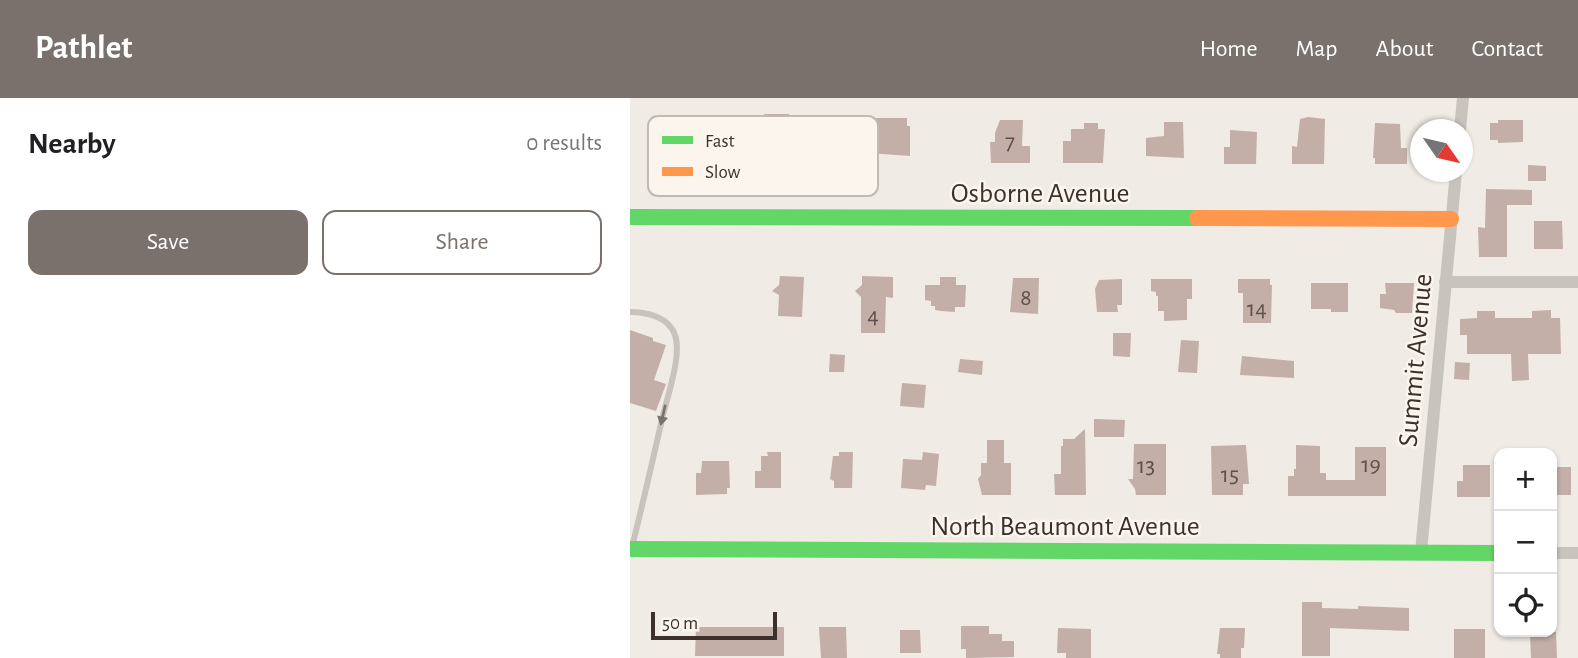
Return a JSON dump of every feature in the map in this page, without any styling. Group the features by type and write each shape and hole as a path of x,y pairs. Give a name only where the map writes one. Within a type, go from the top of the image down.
{"street":[{"path":"1461,119 1463,98"},
{"name":"Summit Avenue","path":"1421,552 1455,182"},
{"name":"Osborne Avenue","path":"630,217 1451,219"},
{"path":"1445,282 1578,282"},
{"name":"North Beaumont Avenue","path":"631,549 1494,552"},
{"path":"1557,553 1578,553"}],"lane":[{"path":"630,312 648,314 663,320 676,336 677,348 671,385 631,549"}],"building":[{"path":"764,114 789,114 789,116"},
{"path":"878,118 907,118 907,126 910,126 910,156 878,154"},
{"path":"1300,119 1325,119 1324,164 1292,164 1292,146 1297,147"},
{"path":"1000,120 1023,120 1022,146 1030,146 1030,163 991,163 990,142 995,142"},
{"path":"1498,120 1523,120 1523,142 1498,143 1498,140 1490,140 1490,123 1498,123"},
{"path":"1164,122 1183,122 1184,158 1146,156 1146,138 1164,136"},
{"path":"1084,123 1098,123 1098,129 1105,129 1103,163 1063,163 1063,141 1071,141 1071,129 1084,129"},
{"path":"1375,123 1400,124 1401,148 1407,148 1407,164 1375,164"},
{"path":"1230,130 1257,132 1256,164 1224,164 1224,147 1230,147"},
{"path":"1528,165 1546,166 1546,181 1528,181"},
{"path":"1486,189 1532,190 1532,205 1507,205 1507,257 1479,257 1478,227 1485,228"},
{"path":"1534,221 1562,221 1563,249 1534,249"},
{"path":"780,276 804,277 802,317 778,316 779,295 772,291 779,285"},
{"path":"862,276 893,277 893,298 886,297 885,333 861,333 861,297 855,291 862,285"},
{"path":"940,277 956,277 956,285 966,285 965,307 955,307 955,312 935,310 931,301 925,300 925,285 940,285"},
{"path":"1013,278 1039,278 1038,314 1010,312"},
{"path":"1122,279 1122,305 1117,305 1118,312 1097,312 1095,289 1099,280"},
{"path":"1151,279 1192,279 1192,299 1187,299 1187,320 1164,321 1164,311 1158,311 1158,296 1151,291"},
{"path":"1238,279 1270,279 1271,323 1243,323 1243,293 1238,293"},
{"path":"1311,283 1348,283 1348,312 1311,309"},
{"path":"1385,283 1414,283 1412,313 1396,313 1394,310 1380,308 1380,294 1386,294"},
{"path":"1551,310 1551,318 1560,318 1561,354 1528,354 1529,380 1512,381 1511,354 1467,354 1467,335 1460,335 1460,319 1477,318 1477,311 1495,311 1495,318 1532,318 1532,311"},
{"path":"630,330 666,345 654,380 666,384 656,411 630,403"},
{"path":"1113,333 1131,333 1130,357 1113,356"},
{"path":"1181,340 1199,341 1197,373 1178,372"},
{"path":"830,354 845,355 844,372 829,372"},
{"path":"1242,356 1294,361 1294,378 1240,375"},
{"path":"960,359 983,361 982,375 958,372"},
{"path":"1455,362 1470,363 1469,380 1454,379"},
{"path":"902,383 926,385 924,408 900,406"},
{"path":"1094,419 1125,420 1124,437 1094,437"},
{"path":"1085,429 1086,495 1055,495 1054,474 1061,474 1063,439 1074,439"},
{"path":"987,440 1004,440 1004,463 1011,463 1011,495 982,495 978,479 981,475 981,463 987,463"},
{"path":"1134,444 1166,444 1166,495 1136,495 1128,479 1133,479"},
{"path":"1246,445 1249,484 1243,484 1243,495 1212,495 1211,446"},
{"path":"1296,445 1320,446 1320,473 1326,473 1326,480 1355,480 1355,447 1386,447 1386,496 1288,496 1288,476 1294,476 1296,469"},
{"path":"767,452 781,452 781,488 755,488 755,471 761,471 761,456 768,456"},
{"path":"839,452 853,452 852,488 834,488 834,481 830,479 833,456 839,456"},
{"path":"923,452 939,454 936,486 926,485 925,490 901,488 903,459 922,460"},
{"path":"702,461 729,461 730,488 727,488 727,494 696,495 696,473 701,473"},
{"path":"1463,465 1490,465 1490,497 1457,497 1457,481 1463,481"},
{"path":"1557,467 1571,467 1571,495 1557,495"},
{"path":"1302,602 1322,602 1322,608 1409,608 1409,631 1330,628 1330,656 1302,656"},
{"path":"961,626 989,626 989,634 1002,634 1002,641 1014,641 1014,657 966,658 966,649 961,649"},
{"path":"696,627 784,627 784,656 695,656"},
{"path":"819,627 846,627 847,658 821,658"},
{"path":"1058,628 1091,629 1091,658 1066,658 1066,653 1057,653"},
{"path":"1220,628 1245,628 1241,658 1220,658 1220,654 1217,654"},
{"path":"1454,629 1485,629 1485,658 1454,658"},
{"path":"900,630 920,630 921,653 900,653"},
{"path":"1530,637 1556,637 1557,658 1531,658"}],"traffic: fast":[{"path":"630,217 1197,218"},
{"path":"630,549 1494,553"}],"traffic: slow":[{"path":"1197,218 1451,219"}]}
